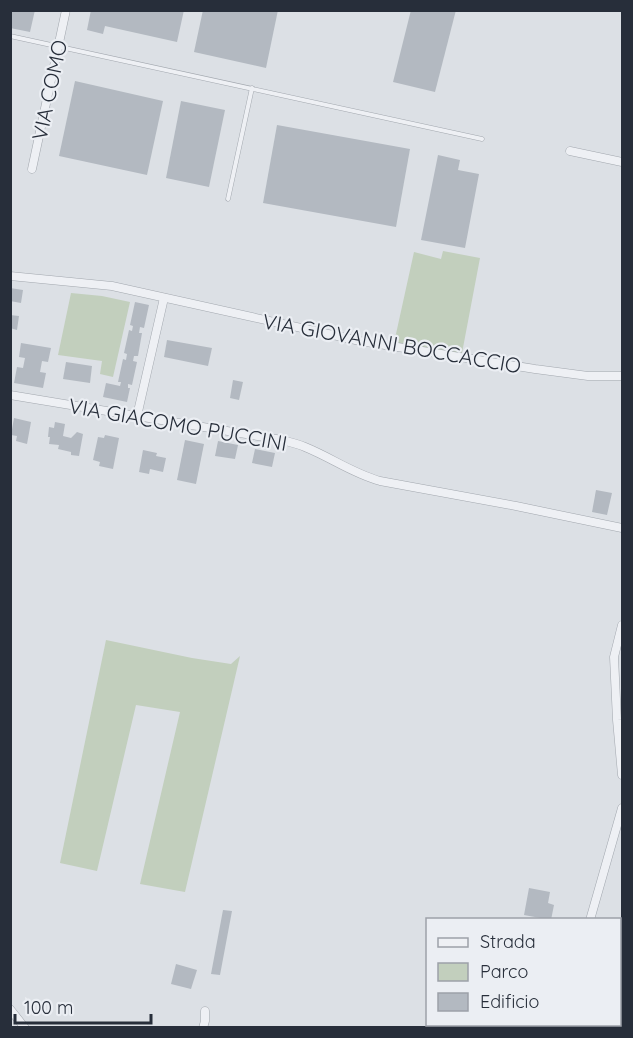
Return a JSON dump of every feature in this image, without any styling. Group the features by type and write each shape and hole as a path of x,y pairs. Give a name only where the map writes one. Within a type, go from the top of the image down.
{"street":[{"name":"VIA COMO","path":"32,170 66,10"},
{"path":"570,151 622,162"},
{"name":"VIA GIOVANNI BOCCACCIO","path":"10,276 98,284 360,341 588,376 622,376"},
{"path":"137,416 164,298"},
{"name":"VIA GIACOMO PUCCINI","path":"10,395 282,440 304,446 356,472 380,481 622,528"},
{"path":"622,625 614,657 622,775"},
{"path":"591,918 622,808"},
{"path":"10,1009 26,1028"},
{"path":"203,1028 205,1011"}],"lane":[{"path":"10,36 483,139"},
{"path":"228,199 252,88"}],"green space":[{"path":"443,251 480,258 462,353 394,343 414,252 441,259"},
{"path":"71,293 130,302 113,377 100,374 102,361 58,355"},
{"path":"106,640 231,664 240,656 185,892 140,884 180,712 136,705 97,871 60,863"}],"building":[{"path":"10,10 35,10 30,32 10,28"},
{"path":"91,10 184,10 177,42 105,26 103,34 87,30"},
{"path":"203,10 278,10 266,68 194,52"},
{"path":"411,10 456,10 435,92 393,82"},
{"path":"75,81 163,101 147,175 59,156"},
{"path":"181,101 225,110 209,187 166,178"},
{"path":"277,125 410,149 396,227 263,203"},
{"path":"438,155 460,160 458,170 479,174 465,248 421,240"},
{"path":"10,288 23,290 21,303 10,301"},
{"path":"135,302 149,305 144,328 140,327 139,333 142,333 138,356 134,356 133,361 137,362 132,385 128,384 130,388 127,402 103,397 106,383 120,386 121,382 118,382 123,359 126,360 127,354 124,353 129,330 132,331 133,326 130,325"},
{"path":"10,315 19,316 17,330 10,328"},
{"path":"167,340 212,348 208,366 164,357"},
{"path":"21,343 51,348 48,362 42,361 40,372 46,373 43,388 14,383 17,367 23,368 25,358 19,357"},
{"path":"66,362 92,366 90,383 63,379"},
{"path":"233,380 243,382 239,400 230,398"},
{"path":"14,418 31,422 27,444 16,441 17,436 11,435"},
{"path":"55,422 65,424 63,436 71,438 77,432 83,434 79,456 58,449 59,445 49,444 49,427 54,428"},
{"path":"105,435 119,438 113,469 99,466 100,462 93,460 98,437 104,438"},
{"path":"185,440 204,444 196,484 177,480"},
{"path":"218,441 238,445 235,459 215,456"},
{"path":"255,449 275,453 272,467 252,463"},
{"path":"143,450 166,458 163,472 150,469 149,474 139,472"},
{"path":"596,490 612,493 607,515 592,512"},
{"path":"529,888 550,892 548,903 554,905 551,918 524,915"},
{"path":"223,910 232,911 220,975 211,974"},
{"path":"176,964 197,970 191,989 171,984"}]}
